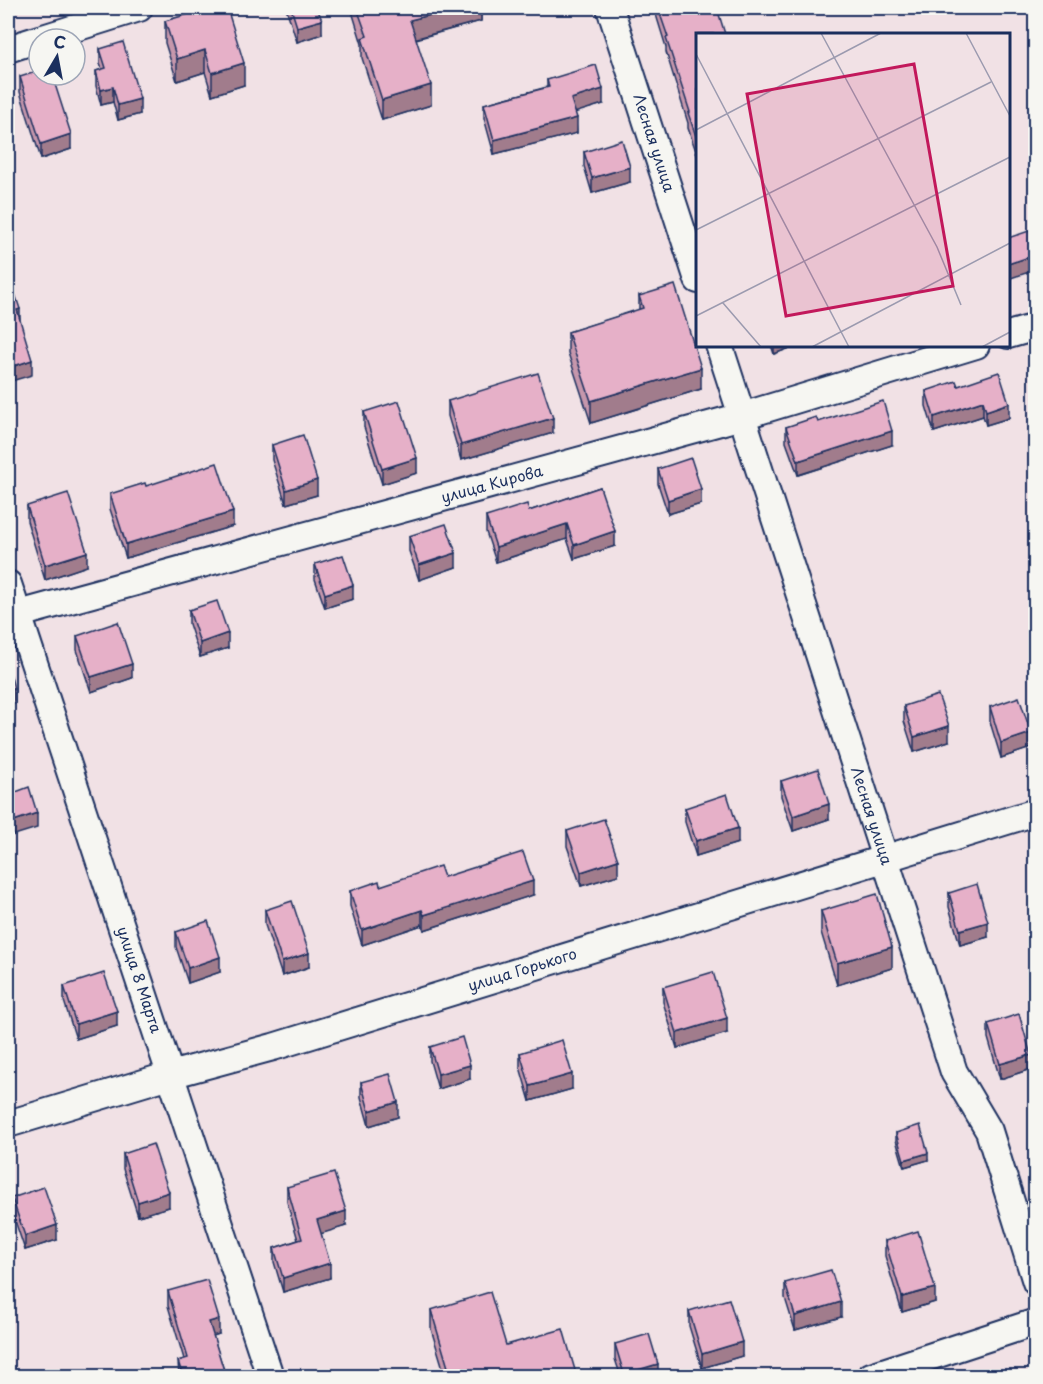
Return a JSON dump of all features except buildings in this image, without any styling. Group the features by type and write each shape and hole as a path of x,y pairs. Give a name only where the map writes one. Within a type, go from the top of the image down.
{"street":[{"path":"78,27 139,8"},
{"name":"Лесная улица","path":"610,8 696,274"},
{"path":"8,49 27,43"},
{"path":"1010,334 1035,327"},
{"name":"Лесная улица","path":"719,346 954,1072 989,1131 1035,1282"},
{"name":"улица Кирова","path":"12,615 742,416 973,346"},
{"name":"улица 8 Марта","path":"8,584 12,615 170,1075 270,1377"},
{"name":"улица Горького","path":"8,1124 170,1075 273,1047 1035,812"},
{"path":"871,1377 1035,1322"}]}
